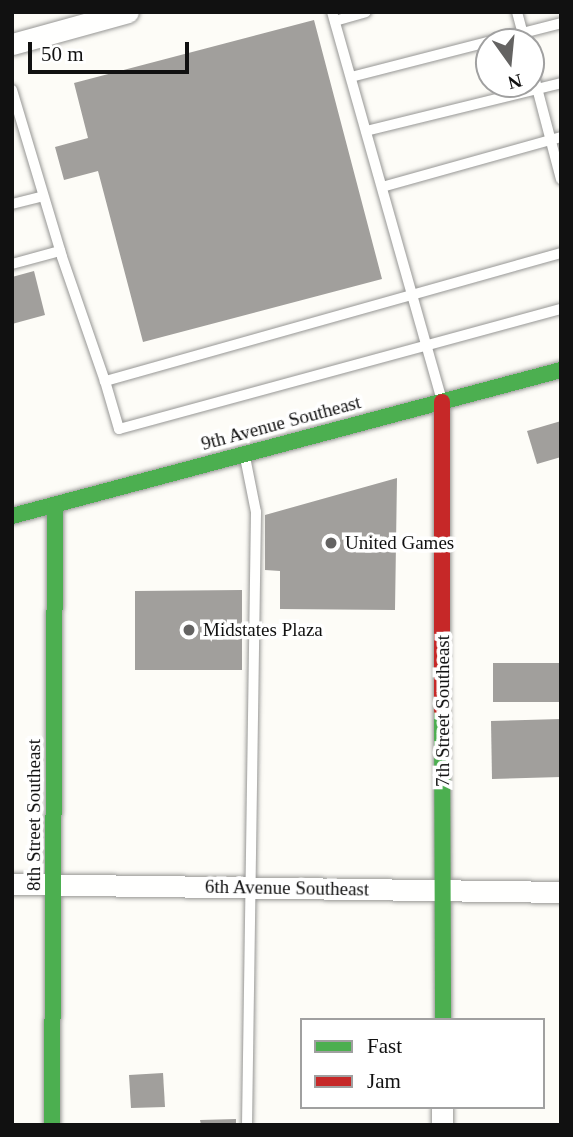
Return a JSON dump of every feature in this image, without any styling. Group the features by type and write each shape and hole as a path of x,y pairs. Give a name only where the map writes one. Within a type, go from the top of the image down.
{"street":[{"path":"12,44 128,12"},
{"name":"9th Avenue Southeast","path":"12,516 561,370"},
{"name":"7th Street Southeast","path":"442,402 443,1018"},
{"name":"8th Street Southeast","path":"52,1125 55,505"},
{"name":"6th Avenue Southeast","path":"12,884 561,892"}],"lane":[{"path":"366,12 334,17 442,402"},
{"path":"351,77 475,48"},
{"path":"12,90 60,251 119,429 561,309"},
{"path":"366,131 500,98"},
{"path":"540,98 556,138 561,179"},
{"path":"382,187 556,138"},
{"path":"12,204 43,196"},
{"path":"12,264 60,251"},
{"path":"105,381 561,253"},
{"path":"245,454 256,512 248,887 247,1125"}],"building":[{"path":"314,20 382,279 143,342 98,171 64,180 55,147 88,138 74,83"},
{"path":"34,271 45,315 12,324 12,277"},
{"path":"561,421 561,457 537,464 527,431"},
{"name":"United Games","path":"397,478 395,610 280,609 280,571 265,570 265,515"},
{"name":"Midstates Plaza","path":"242,590 242,670 135,670 135,591"},
{"path":"493,663 561,663 561,702 493,702"},
{"path":"561,719 561,777 492,779 491,721"},
{"path":"163,1073 165,1107 131,1108 129,1075"},
{"path":"236,1119 236,1125 201,1125 200,1120"}],"traffic: fast":[{"path":"12,516 561,370"},
{"path":"52,1125 55,505"},
{"path":"442,710 443,1018"}],"traffic: jam":[{"path":"442,402 442,710"}],"place":[{"name":"United Games","path":"331,543"},
{"name":"Midstates Plaza","path":"189,630"}]}
